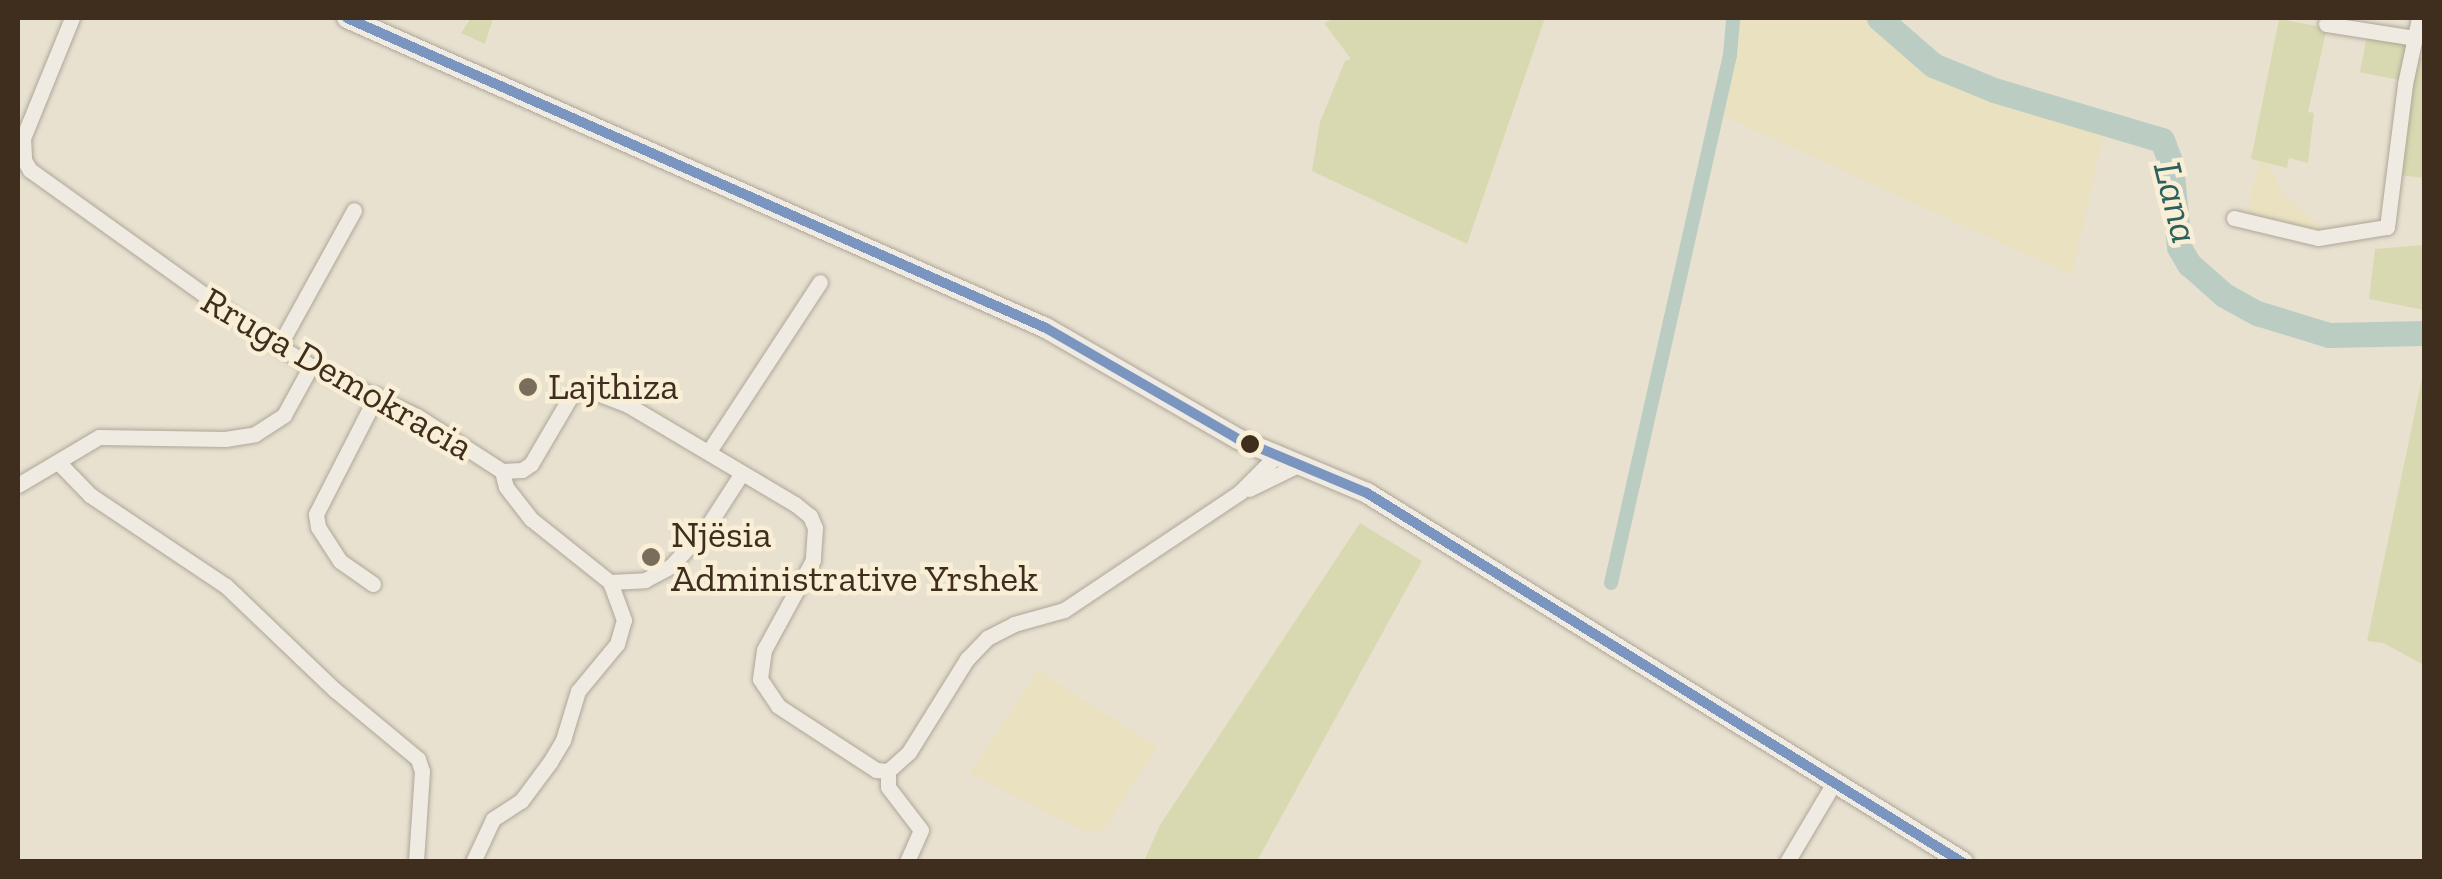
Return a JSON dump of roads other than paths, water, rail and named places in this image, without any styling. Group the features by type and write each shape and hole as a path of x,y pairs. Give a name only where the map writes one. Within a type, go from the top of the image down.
{"main road":[{"path":"347,18 1046,328 1238,439 1367,494 1962,862"}],"street":[{"name":"Rruga Demokracia","path":"72,18 23,138 24,173 173,277 311,366 377,394 502,471 506,488 531,519 610,582"},
{"path":"2234,218 2318,238 2386,227 2419,18"},
{"path":"2326,24 2415,38"},
{"path":"279,346 354,210"},
{"path":"709,452 820,282"},
{"path":"18,485 99,437 225,439 255,434 284,415 311,366"},
{"path":"502,471 522,470 531,464 578,390 618,400 795,504 815,528 813,560 764,650 760,679 766,694 778,706 854,756 888,771"},
{"path":"373,584 340,560 318,527 316,514 377,394"},
{"path":"1240,492 1276,456"},
{"path":"58,463 90,495 226,586 335,690 418,758 422,772 416,862"},
{"path":"907,862 921,830 888,787 888,771 909,752 968,659 987,638 1014,624 1064,610 1240,492 1298,465"},
{"path":"473,862 492,819 533,787 563,740 578,691 617,644 624,620 610,582 645,580 672,566 706,527 742,472"},
{"path":"1787,862 1834,783"}],"waterway":[{"path":"1611,583 1730,55 1733,18"},
{"name":"Lana","path":"1879,18 1933,65 1994,90 2162,140 2171,164 2179,247 2189,264 2224,295 2257,313 2329,335 2424,333"}],"place":[{"name":"Lajthiza","path":"528,387"},
{"name":"Njësia Administrative Yrshek","path":"651,557"}]}
